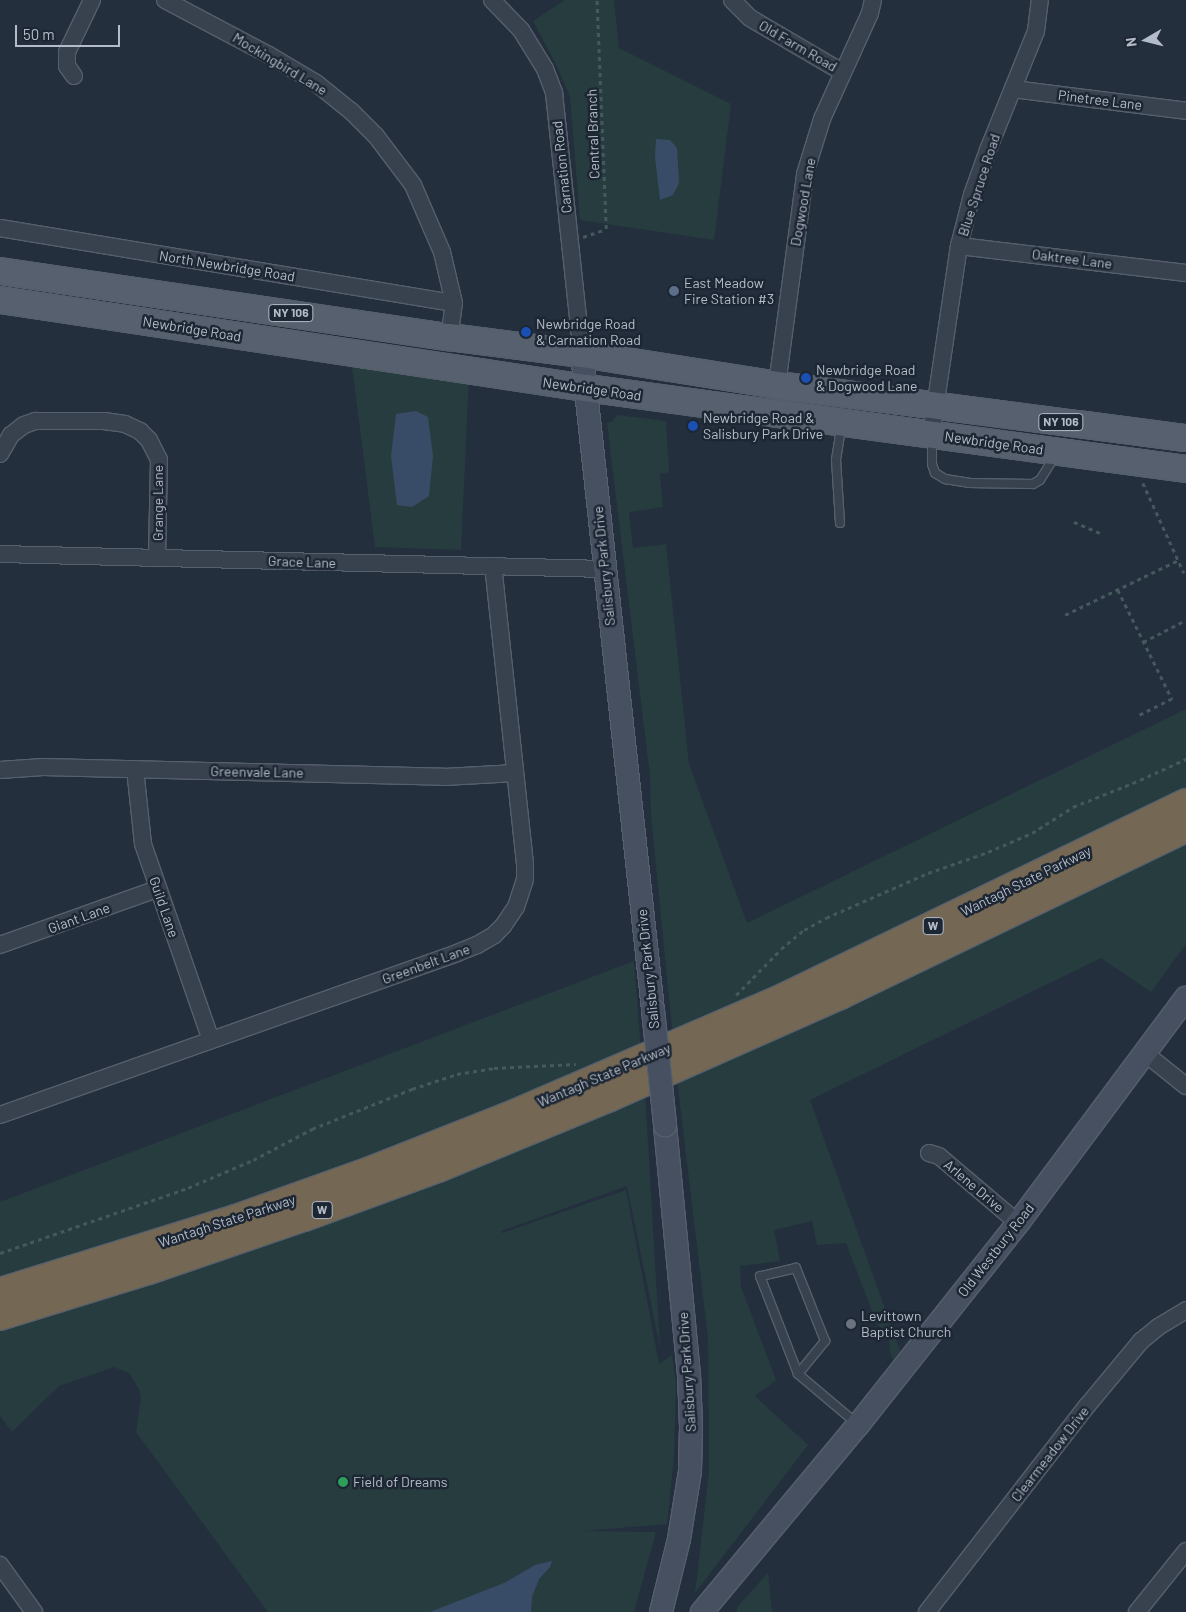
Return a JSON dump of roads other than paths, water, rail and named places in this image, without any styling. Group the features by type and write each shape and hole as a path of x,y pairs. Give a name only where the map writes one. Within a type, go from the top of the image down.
{"highway":[{"name":"Wantagh State Parkway","path":"0,1292 236,1220 370,1171 507,1117 785,997 1186,803"},
{"name":"Wantagh State Parkway","path":"0,1316 158,1267 304,1217 438,1168 529,1131 840,995 1186,828"}],"main road":[{"name":"Newbridge Road","path":"0,271 449,337 582,354 777,385 1186,438"},
{"path":"156,323 160,294"},
{"name":"Newbridge Road","path":"0,300 586,388 1186,469"},
{"name":"Salisbury Park Drive","path":"582,354 653,1010 689,1375 690,1470 679,1539 661,1612"},
{"name":"Old Westbury Road","path":"702,1612 858,1425 1018,1223 1186,998"}],"street":[{"path":"74,76 67,66 67,52 92,0"},
{"name":"Mockingbird Lane","path":"165,0 268,55 316,84 351,111 376,136 413,185 430,220 442,252 454,303 449,337"},
{"name":"Carnation Road","path":"492,0 521,30 545,69 554,93 582,354"},
{"name":"Old Farm Road","path":"732,0 750,18 842,72"},
{"name":"Dogwood Lane","path":"777,385 805,174 822,119 870,13 873,0"},
{"name":"Blue Spruce Road","path":"932,435 959,246 972,195 1036,31 1040,0"},
{"name":"Pinetree Lane","path":"1013,89 1186,111"},
{"name":"North Newbridge Road","path":"0,228 454,303"},
{"name":"Oaktree Lane","path":"959,246 1186,273"},
{"name":"Grange Lane","path":"0,454 11,435 24,425 36,421 104,421 124,424 140,431 149,440 159,460 157,558"},
{"name":"Grace Lane","path":"0,554 604,569"},
{"name":"Greenbelt Lane","path":"0,1115 458,953 494,935 516,907 525,879 493,567"},
{"name":"Greenvale Lane","path":"0,770 43,766 444,776 515,773"},
{"name":"Guild Lane","path":"135,769 143,844 211,1040"},
{"name":"Giant Lane","path":"0,945 158,889"},
{"path":"1146,1054 1186,1086"},
{"name":"Arlene Drive","path":"929,1153 939,1156 1018,1223"},
{"name":"Clearmeadow Drive","path":"927,1612 1087,1406 1141,1342 1158,1327 1186,1310"},
{"path":"1137,1612 1186,1551"},
{"path":"0,1565 34,1612"}],"lane":[{"path":"840,523 836,460 842,423"},
{"path":"932,435 932,464 935,474 945,479 968,483 1033,484 1040,480 1057,452"},
{"path":"798,1374 825,1342 796,1268 760,1276 798,1374 858,1425"}],"water":[{"path":"656,139 670,140 677,148 679,183 673,195 660,200 655,157"},
{"path":"416,411 428,417 433,456 429,496 412,507 397,505 391,456 396,414"},
{"path":"552,1561 550,1567 539,1579 532,1597 531,1612 430,1612 504,1583 535,1565"}],"place":[{"name":"East Meadow Fire Station #3","path":"674,291"},
{"name":"Newbridge Road & Carnation Road","path":"526,332"},
{"name":"Newbridge Road & Dogwood Lane","path":"806,378"},
{"name":"Newbridge Road & Salisbury Park Drive","path":"693,426"},
{"name":"Levittown Baptist Church","path":"851,1324"},
{"name":"Field of Dreams","path":"343,1482"}]}
